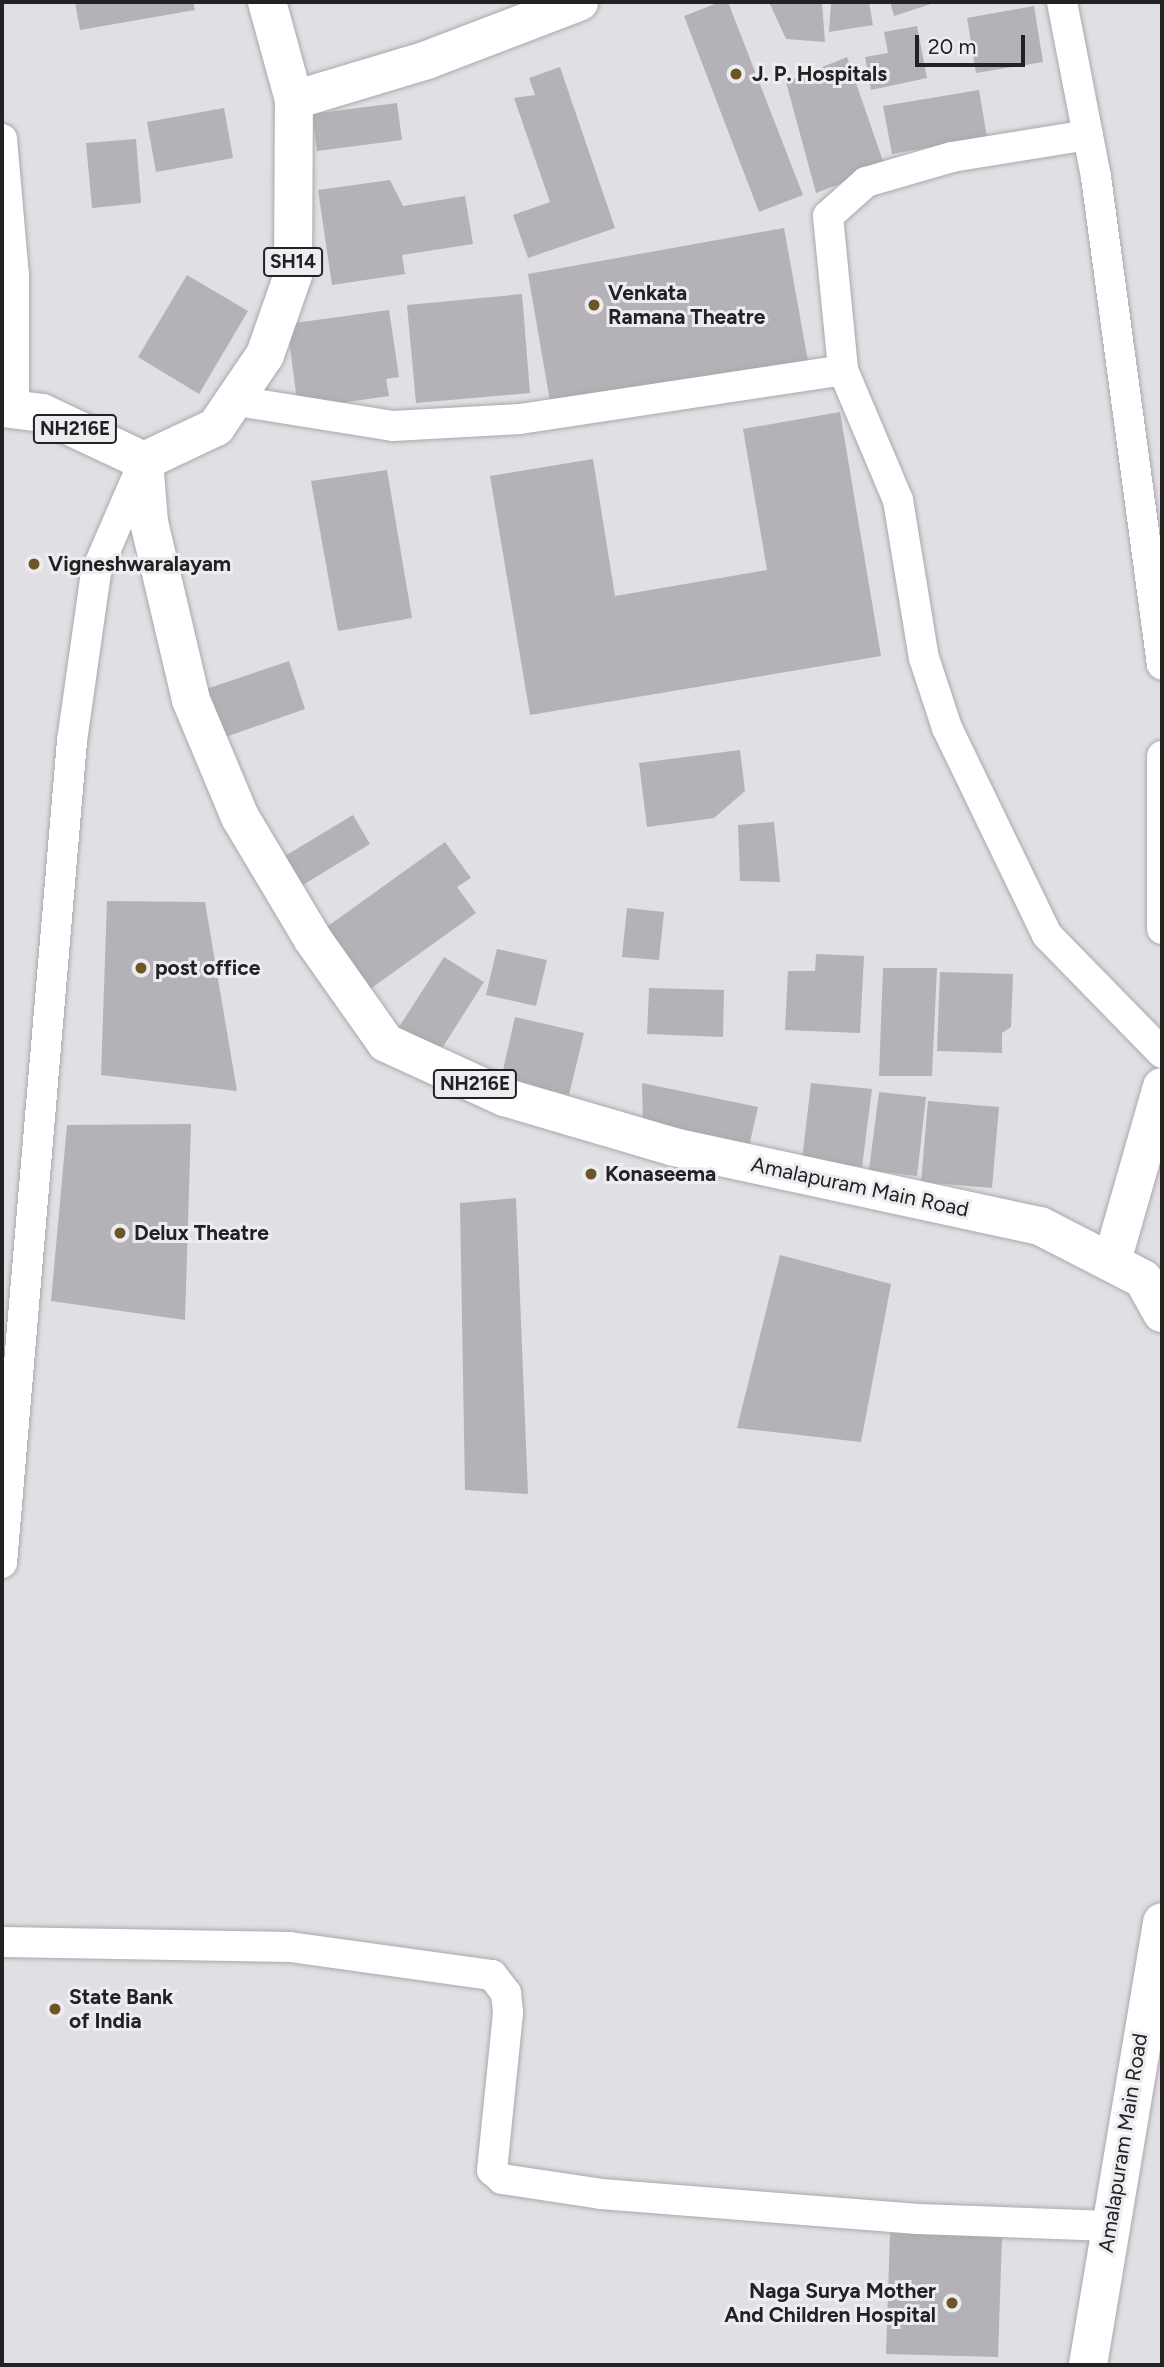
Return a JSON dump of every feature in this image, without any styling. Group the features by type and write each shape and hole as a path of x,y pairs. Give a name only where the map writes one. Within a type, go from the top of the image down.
{"main road":[{"name":"SH14","path":"144,461 216,427 237,401 265,355 293,275 294,100 267,2"},
{"path":"294,100 427,60 579,2"},
{"name":"NH216E","path":"8,409 42,413 144,461"},
{"name":"Amalapuram Main Road","path":"144,461 149,522 191,700 235,806 312,938 386,1042 517,1101 674,1147 1040,1226 1143,1279 1162,1313"},
{"path":"1112,1261 1162,1087"},
{"name":"Amalapuram Main Road","path":"1088,2365 1162,1922"}],"street":[{"path":"1062,2 1088,135 1162,665"},
{"path":"1088,135 952,157 866,181 828,216 843,370 898,500 924,658 947,728 1047,935 1162,1053"},
{"path":"2,139 14,275 8,409"},
{"path":"237,401 393,426 520,419 843,370"},
{"path":"2,1563 72,741 96,572 144,461"},
{"path":"1162,756 1162,929"},
{"path":"2,1942 290,1947 492,1975 506,1993 508,2013 492,2170 502,2179 601,2194 918,2219 1110,2225"}],"building":[{"path":"75,2 193,2 195,10 80,30"},
{"path":"720,2 728,2 803,195 759,212 684,16"},
{"path":"769,2 822,2 825,42 786,39"},
{"path":"831,2 869,2 873,25 829,32"},
{"path":"890,2 937,2 894,16"},
{"path":"1034,6 1043,62 976,73 967,18"},
{"path":"917,26 927,78 871,90 865,57 888,53 884,32"},
{"path":"847,57 885,167 816,193 786,82"},
{"path":"560,67 615,228 528,258 513,215 550,202 514,98 535,95 529,78"},
{"path":"979,90 987,137 892,154 883,106"},
{"path":"397,103 402,140 317,151 312,114"},
{"path":"224,108 233,158 156,172 147,122"},
{"path":"136,139 141,203 92,208 86,143"},
{"path":"390,180 403,206 465,196 473,244 402,255 405,274 332,285 318,190"},
{"path":"784,228 808,361 551,407 528,274"},
{"path":"187,275 248,311 199,394 138,357"},
{"path":"522,294 530,393 416,403 407,305"},
{"path":"389,310 399,377 386,379 389,396 298,409 287,324"},
{"path":"840,412 881,656 530,715 490,476 593,459 615,596 767,570 743,429"},
{"path":"387,470 412,618 338,631 311,481"},
{"path":"289,661 305,709 220,739 203,690"},
{"path":"740,750 745,791 714,818 647,827 639,763"},
{"path":"353,815 370,844 298,888 280,859"},
{"path":"774,822 780,882 740,881 738,825"},
{"path":"445,842 471,878 457,887 476,913 366,992 321,931"},
{"path":"107,901 205,902 237,1091 101,1075"},
{"path":"627,908 664,912 659,960 622,957"},
{"path":"497,949 547,960 536,1006 486,995"},
{"path":"816,954 864,956 860,1033 785,1030 788,971 815,971"},
{"path":"444,957 484,982 439,1053 399,1027"},
{"path":"883,968 937,968 932,1076 879,1076"},
{"path":"940,972 1013,974 1011,1027 1002,1033 1002,1053 937,1051"},
{"path":"649,988 724,990 723,1037 647,1034"},
{"path":"515,1017 584,1033 569,1095 501,1079"},
{"path":"642,1083 758,1107 748,1151 643,1129"},
{"path":"811,1083 872,1089 862,1167 802,1160"},
{"path":"879,1092 926,1097 917,1176 869,1170"},
{"path":"928,1101 999,1107 992,1188 921,1182"},
{"path":"191,1124 185,1320 51,1301 67,1125"},
{"path":"516,1198 528,1494 465,1490 460,1203"},
{"path":"780,1255 891,1284 861,1442 737,1428"},
{"path":"890,2233 1002,2237 998,2357 886,2354"}],"place":[{"name":"J. P. Hospitals","path":"736,74"},
{"name":"Venkata Ramana Theatre","path":"594,305"},
{"name":"Vigneshwaralayam","path":"34,564"},
{"name":"post office","path":"141,968"},
{"name":"Konaseema","path":"591,1174"},
{"name":"Delux Theatre","path":"120,1233"},
{"name":"State Bank of India","path":"55,2009"},
{"name":"Naga Surya Mother And Children Hospital","path":"952,2303"}]}
